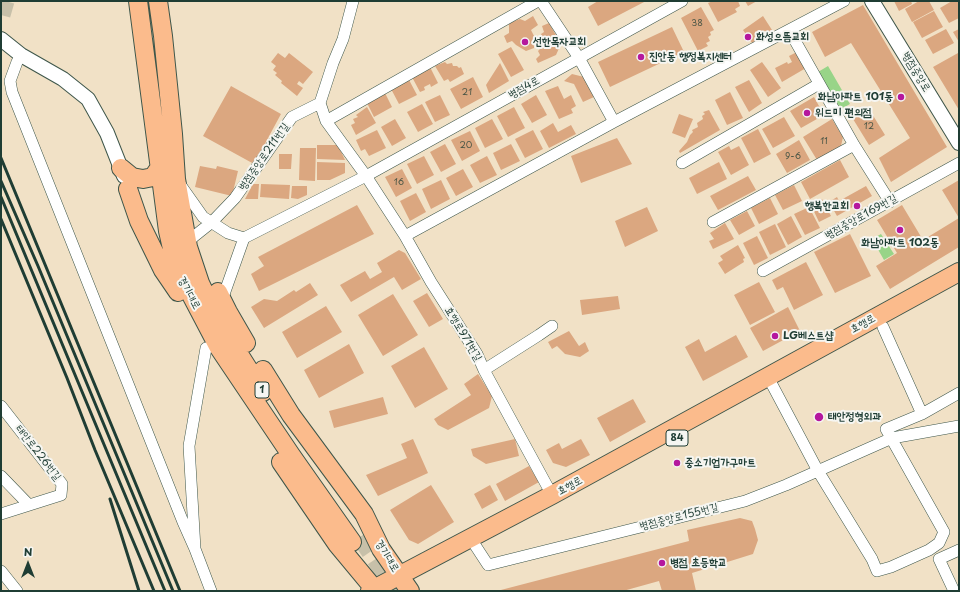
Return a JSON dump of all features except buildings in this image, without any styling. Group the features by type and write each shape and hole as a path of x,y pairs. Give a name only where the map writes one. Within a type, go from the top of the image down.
{"main road":[{"name":"경기대로","path":"138,1 168,231 176,266 219,348 291,455 356,539 218,321 200,283 188,238 176,179 173,134 158,1"},
{"path":"121,168 132,178 143,179 153,177 160,167"},
{"path":"128,189 139,221 163,270 181,298 206,348 297,487 337,544 374,590"},
{"name":"경기대로","path":"188,238 208,271 228,312 291,415 364,514 381,549 403,586"},
{"path":"176,266 181,298"},
{"name":"효행로","path":"474,543 770,382 959,272"},
{"name":"효행로","path":"374,590 403,586 552,495 770,382 883,327 959,284"}],"street":[{"path":"353,1 343,39 333,63 320,103 326,121 366,176"},
{"path":"326,121 540,1 579,58 614,122"},
{"name":"병점4로","path":"244,238 366,176 682,1"},
{"path":"404,236 614,122 844,1"},
{"name":"병점중앙로","path":"872,1 959,143"},
{"path":"789,30 854,145 890,202"},
{"path":"1,39 21,55 63,79 88,99 107,132 128,189 167,256 176,266"},
{"path":"21,55 10,81 12,92 183,522 212,591"},
{"path":"682,163 819,84"},
{"name":"병점중앙로211번길","path":"188,238 212,222 235,198 292,117 320,103"},
{"path":"714,222 854,145"},
{"name":"병점중앙로169번길","path":"763,271 959,163"},
{"name":"효행로971번길","path":"366,176 477,354 484,370 552,495"},
{"path":"176,179 203,217 228,233 244,238 222,300"},
{"path":"484,370 552,326"},
{"name":"효행로","path":"883,327 922,414"},
{"path":"195,548 189,446 206,348"},
{"path":"770,382 818,471 878,571 892,567 929,550 939,543 944,532 886,429 922,414 959,393"},
{"name":"태안로226번길","path":"1,406 62,484 61,495 1,514"},
{"name":"병점중앙로155번길","path":"474,543 488,565 745,501 892,438 959,426"},
{"path":"1,476 28,505"},
{"path":"954,591 939,559 959,550"},
{"path":"1,571 17,591"}],"green space":[{"path":"828,66 850,104 841,109 818,72"},
{"path":"881,234 894,254 884,260 872,239"}],"tunnel":[{"path":"1,15 5,1"},
{"path":"360,537 397,591"}],"railway":[{"path":"1,158 180,591"},
{"path":"1,181 38,266 173,591"},
{"path":"1,197 165,591"},
{"path":"1,219 154,591"},
{"path":"110,499 139,591"}],"place":[{"name":"화성으뜸교회","path":"748,37"},
{"name":"선한목자교회","path":"525,42"},
{"name":"진안동 행정복지센터","path":"641,57"},
{"name":"화남아파트 101동","path":"901,97"},
{"name":"위드미 편의점","path":"807,113"},
{"name":"행복한교회","path":"857,206"},
{"name":"화남아파트 102동","path":"900,230"},
{"name":"LG베스트샵","path":"775,336"},
{"name":"태안정형외과","path":"819,417"},
{"name":"중소기업가구마트","path":"677,463"},
{"name":"병점 초등학교","path":"662,563"}]}
